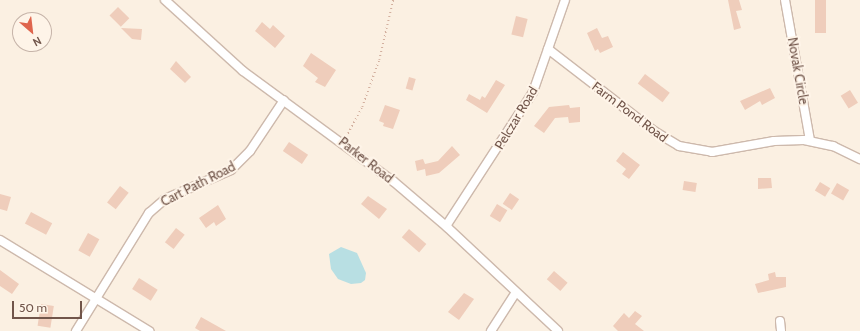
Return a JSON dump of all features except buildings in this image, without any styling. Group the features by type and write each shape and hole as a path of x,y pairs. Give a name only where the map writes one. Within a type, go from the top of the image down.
{"street":[{"name":"Parker Road","path":"165,0 224,55 342,142 446,226 558,331"},
{"name":"Pelczar Road","path":"446,226 533,92 565,0"},
{"name":"Novak Circle","path":"785,0 810,141"},
{"name":"Farm Pond Road","path":"548,49 654,131 679,146 712,152 774,141 810,141 833,146 860,159"},
{"name":"Cart Path Road","path":"76,331 142,222 156,206 231,170 250,151 284,100"},
{"path":"0,240 95,300 149,331"},
{"path":"491,331 516,292"},
{"path":"780,321 781,331"}],"path":[{"path":"342,142 357,119 379,60 394,0"}],"water":[{"path":"341,247 357,253 366,273 365,280 361,283 351,284 338,279 331,269 329,254"}]}
